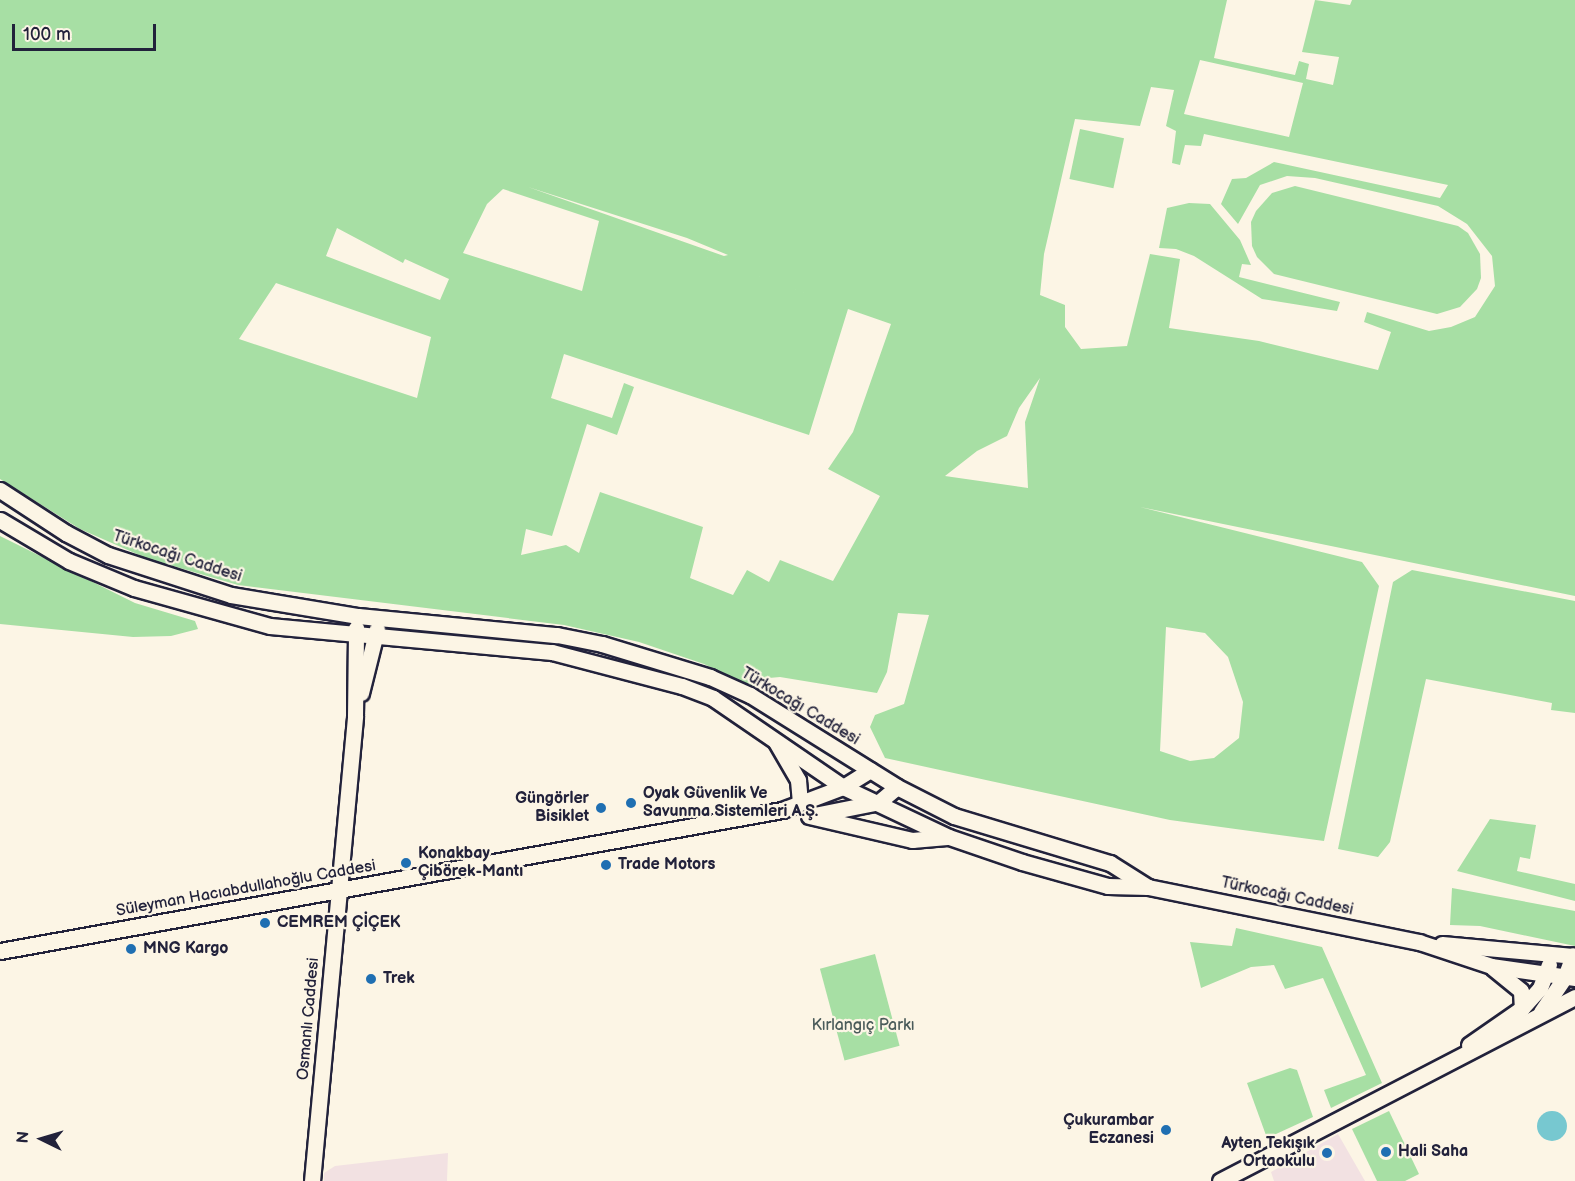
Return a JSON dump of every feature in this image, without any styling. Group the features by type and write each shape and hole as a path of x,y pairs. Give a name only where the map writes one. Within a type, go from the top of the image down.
{"main road":[{"name":"Türkocağı Caddesi","path":"0,490 66,533 108,555 231,596 358,616 579,639 690,670 750,695 897,787 987,828 1110,863 1148,887"},
{"path":"0,520 69,561 134,588 270,626 354,636"},
{"name":"Osmanlı Caddesi","path":"312,1181 355,716 354,636 358,616"},
{"name":"Osmanlı Caddesi","path":"355,716 378,618"},
{"name":"Türkocağı Caddesi","path":"354,636 552,652 682,686 713,698 739,714 843,787 949,837 1108,886 1148,887 1419,942 1574,956"},
{"path":"739,714 750,695"},
{"path":"773,737 798,780 800,802"},
{"name":"Süleyman Hacıabdullahoğlu Caddesi","path":"0,951 339,892 782,810 843,787 870,770"},
{"path":"879,802 897,787"},
{"name":"Süleyman Hacıabdullahoğlu Caddesi","path":"782,810 809,816 879,802"},
{"path":"809,816 912,840 949,837"},
{"name":"Türkocağı Caddesi","path":"1419,942 1491,966 1570,978"},
{"path":"1453,1058 1522,1008 1547,974 1551,953"},
{"path":"1539,1015 1570,978 1574,956"},
{"path":"1491,966 1521,992 1522,1008"},
{"path":"1220,1181 1453,1058 1494,1041 1575,997"}],"shaded area":[{"name":"Ayten Tekışık Ortaokulu","path":"1338,1134 1365,1181 1274,1181 1271,1172"},
{"path":"448,1153 447,1181 324,1181 324,1173 335,1166"}],"green space":[{"path":"0,0 1227,0 1214,58 1295,75 1299,61 1309,64 1306,79 1333,85 1339,57 1302,52 1315,0 1350,5 1352,0 1575,0 1575,596 1140,507 1362,562 1379,586 1324,841 1170,820 885,758 870,727 875,715 904,704 929,615 898,613 887,672 877,693 780,677 769,678 755,689 704,664 639,642 564,625 238,585 146,558 80,529 0,479","holes":["1200,60 1303,83 1289,137 1184,114","1151,87 1174,90 1166,126 1176,131 1172,163 1180,165 1185,145 1201,146 1204,134 1448,185 1440,198 1274,162 1246,178 1232,179 1221,204 1238,224 1260,185 1287,176 1315,178 1438,206 1467,224 1492,256 1495,286 1475,317 1451,327 1429,331 1367,312 1364,322 1391,332 1378,370 1259,341 1169,328 1180,259 1150,254 1127,346 1081,349 1065,327 1065,305 1040,295 1044,254 1075,119 1140,126","528,187 687,238 728,255 724,256","503,189 599,221 582,291 463,253 487,204","337,228 403,263 405,259 449,279 440,300 326,256","276,283 431,337 417,398 239,339","848,309 891,324 853,432 828,469 880,496 833,581 780,560 769,582 747,570 733,595 690,578 703,527 600,492 579,553 566,545 521,555 526,529 552,536 587,424 617,435 634,387 624,383 612,418 551,398 564,354 809,435","1040,378 1025,422 1028,488 945,476 977,451 1007,436 1019,408","1166,627 1205,633 1228,657 1243,702 1239,738 1214,758 1190,761 1160,751"]},
{"path":"1080,129 1124,138 1113,188 1069,179"},
{"path":"1295,186 1458,226 1468,233 1480,254 1481,278 1477,289 1460,307 1437,314 1274,274 1257,257 1252,246 1251,222 1256,211 1272,193"},
{"path":"1189,203 1210,204 1240,240 1251,265 1242,264 1239,277 1340,302 1337,311 1262,299 1194,256 1176,249 1159,248 1167,208"},
{"path":"0,536 135,603 195,621 198,629 171,636 133,637 0,624"},
{"path":"1412,570 1575,601 1575,713 1551,710 1552,703 1426,679 1390,842 1378,857 1338,849 1393,582"},
{"path":"1490,819 1536,825 1530,859 1520,857 1517,871 1575,884 1575,901 1457,871"},
{"path":"1452,888 1575,911 1575,946 1480,926 1450,925"},
{"path":"1236,928 1322,947 1382,1083 1331,1108 1324,1090 1366,1075 1323,978 1285,989 1274,965 1251,967 1201,988 1190,942 1232,946"},
{"name":"Kırlangıç Parkı","path":"875,954 900,1046 845,1061 820,969"},
{"path":"1290,1068 1297,1070 1313,1117 1267,1138 1247,1083"},
{"name":"Hali Saha","path":"1389,1111 1419,1174 1405,1181 1377,1181 1352,1129"}],"water":[{"path":"1552,1111 1563,1115 1567,1126 1563,1137 1552,1141 1541,1137 1537,1126 1541,1115"}],"place":[{"name":"Oyak Güvenlik Ve Savunma Sistemleri A.Ş.","path":"631,803"},
{"name":"Güngörler Bisiklet","path":"601,808"},
{"name":"Konakbay Çibörek-Mantı","path":"406,863"},
{"name":"Trade Motors","path":"606,865"},
{"name":"CEMREM ÇİÇEK","path":"265,923"},
{"name":"MNG Kargo","path":"131,949"},
{"name":"Trek","path":"371,979"},
{"name":"Çukurambar Eczanesi","path":"1166,1130"},
{"name":"Hali Saha","path":"1386,1152"},
{"name":"Ayten Tekışık Ortaokulu","path":"1327,1153"}]}
